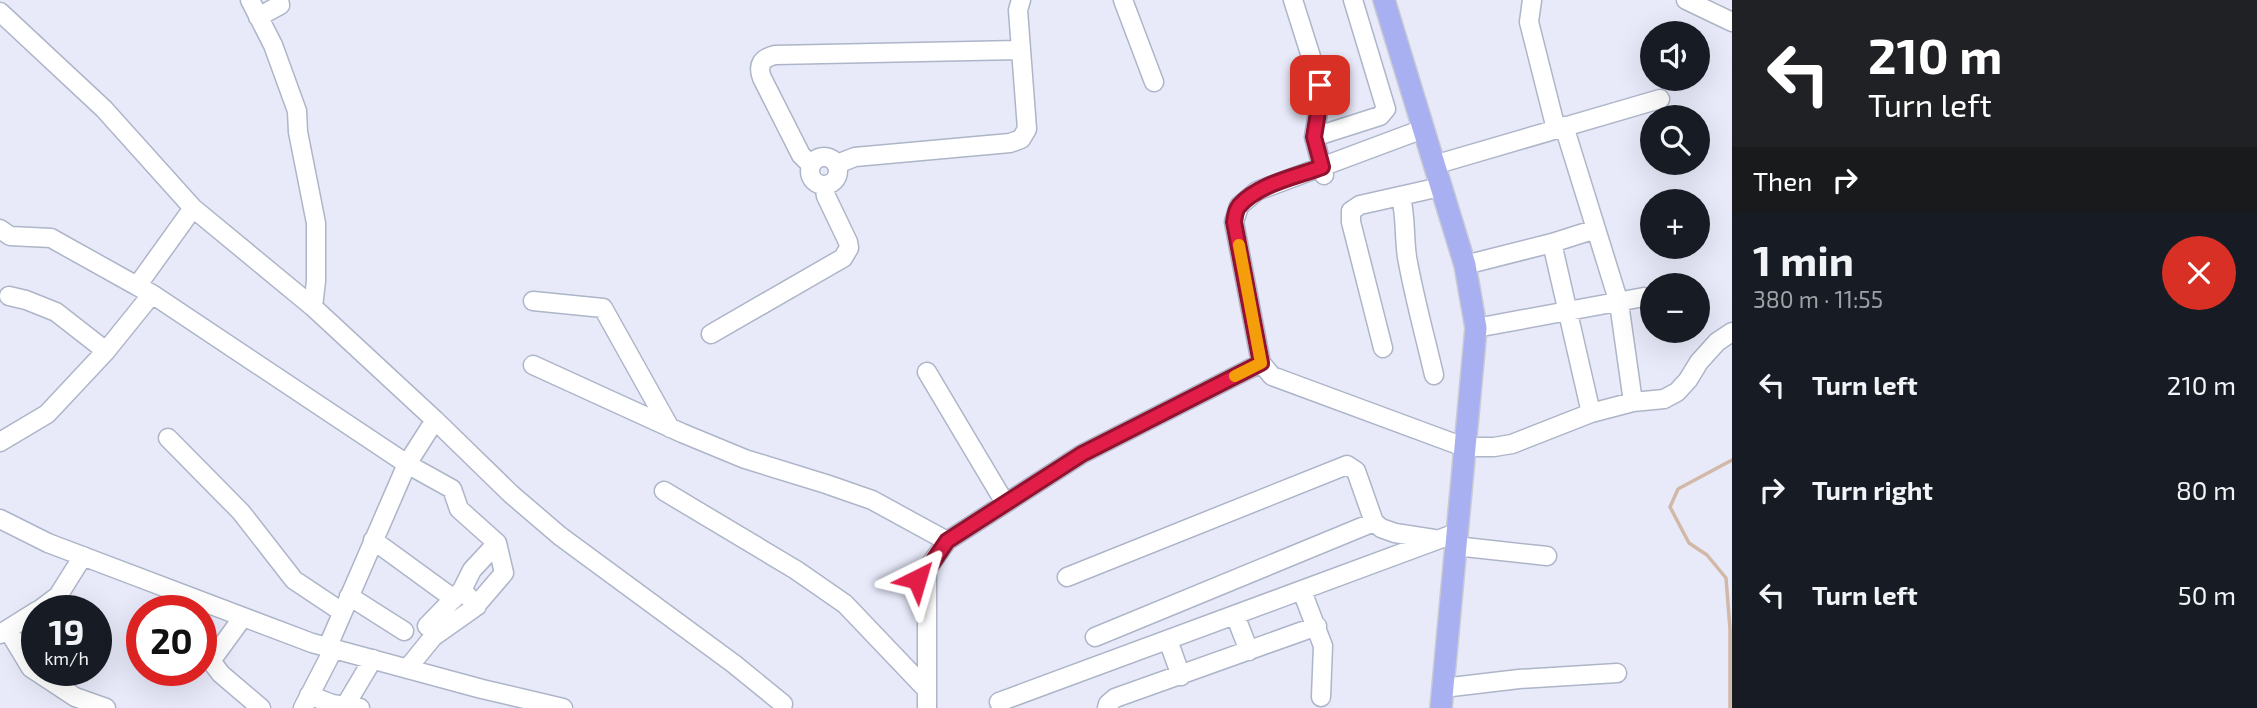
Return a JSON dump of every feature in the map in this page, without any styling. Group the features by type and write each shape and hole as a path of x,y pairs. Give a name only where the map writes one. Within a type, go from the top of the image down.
{"main road":[{"path":"1384,0 1465,265 1476,328 1470,402 1449,540 1442,698"}],"street":[{"path":"250,0 273,45 297,111 316,223 313,307"},
{"path":"258,17 280,5 279,0"},
{"path":"837,164 856,157 1010,143 1021,139 1027,129 1018,10 1021,0"},
{"path":"1123,0 1154,82"},
{"path":"1293,0 1320,85 1314,137 1323,171"},
{"path":"1314,137 1385,113 1386,103 1353,0"},
{"path":"1532,0 1529,22 1560,127 1619,303 1633,402"},
{"path":"1686,0 1732,22"},
{"path":"0,12 104,108 193,208 313,307 511,494 560,536 734,664 779,707"},
{"path":"811,165 821,156 830,157 839,169 836,178 829,184 824,185 812,179 811,165 801,155 762,78 760,63 766,57 1021,50"},
{"path":"1434,164 1660,99"},
{"path":"1362,122 1373,152"},
{"path":"1424,134 1323,171 1259,201 1247,201 1236,210 1234,222 1261,363 1272,376 1464,447 1494,447 1512,444 1591,413 1633,402 1664,399 1677,392 1717,342 1732,331"},
{"path":"711,334 844,258 848,242 826,196 824,185"},
{"path":"1383,348 1351,222 1351,211 1360,205 1440,187"},
{"path":"1401,197 1405,212 1404,241 1410,274 1434,375"},
{"path":"0,442 47,415 106,351 193,208"},
{"path":"0,229 10,236 51,238 145,290 407,464 452,489 459,509 497,543 504,573 477,606 437,634 407,669"},
{"path":"1465,265 1596,229"},
{"path":"1552,243 1591,413"},
{"path":"9,296 56,312 106,351"},
{"path":"1476,328 1640,298"},
{"path":"533,301 603,308 670,428"},
{"path":"927,699 922,574 947,541 1082,454 1261,363"},
{"path":"533,365 745,459 872,500 947,541"},
{"path":"927,372 1005,503"},
{"path":"373,659 353,707 306,702 331,647 345,604 407,464 435,420"},
{"path":"168,438 241,512 293,580 404,631"},
{"path":"1067,577 1347,465 1356,471 1374,522 1381,528 1395,533 1547,556"},
{"path":"664,491 796,570 845,604 927,699"},
{"path":"0,519 48,543 312,643 563,708"},
{"path":"1096,637 1374,522"},
{"path":"373,540 477,606"},
{"path":"999,702 1449,540"},
{"path":"437,634 427,626 458,595 472,569 497,543"},
{"path":"59,595 83,556"},
{"path":"1302,591 1323,646 1321,697"},
{"path":"1235,615 1249,651"},
{"path":"243,617 211,662 261,708"},
{"path":"21,621 4,632 31,668 72,703 106,708"},
{"path":"1107,708 1115,698 1317,626"},
{"path":"1168,640 1181,676"},
{"path":"1442,698 1519,679 1618,673"}],"waterway":[{"path":"1730,708 1730,629 1726,578 1707,555 1689,543 1670,507 1678,489 1732,460"}],"slow traffic":[{"path":"1235,376 1261,363 1239,245"}],"route":[{"path":"917,579 928,569 947,541 964,528 1082,454 1261,363 1234,222 1236,210 1257,191 1322,167 1314,137 1320,85"}]}
